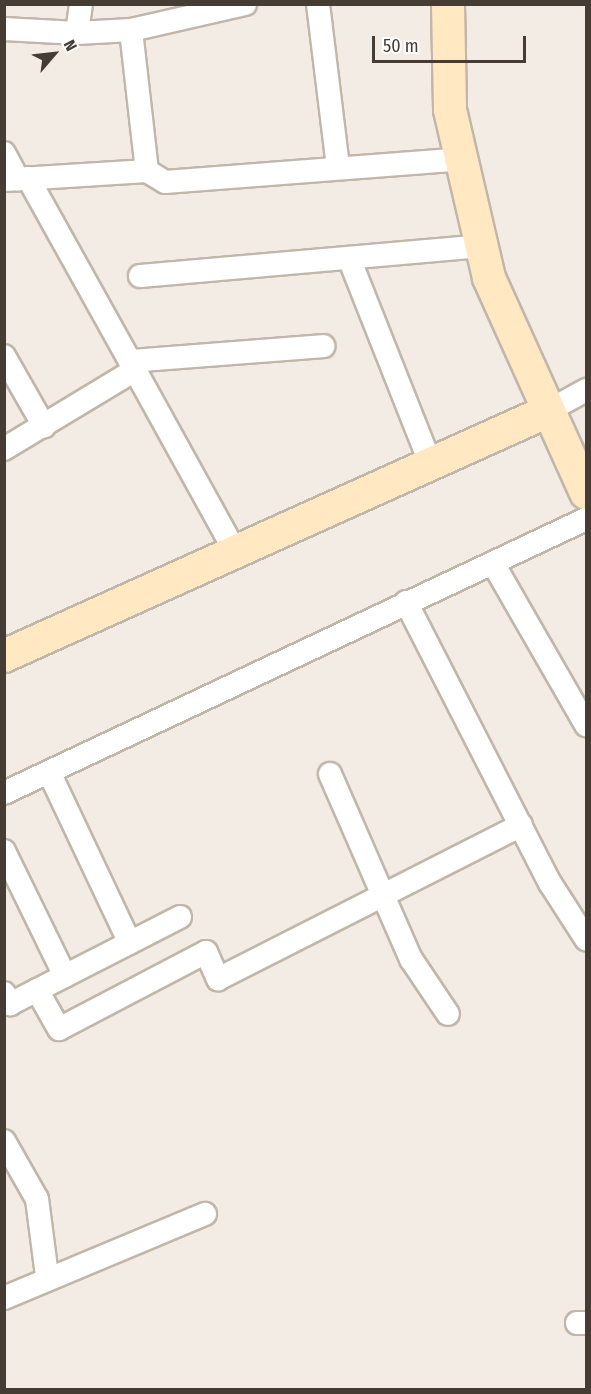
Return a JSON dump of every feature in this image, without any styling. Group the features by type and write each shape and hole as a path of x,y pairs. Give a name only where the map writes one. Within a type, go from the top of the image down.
{"street":[{"path":"77,33 81,4"},
{"path":"4,29 77,33 131,30 178,12 245,4"},
{"path":"318,4 338,168"},
{"path":"448,4 450,110 489,278 546,412 586,493"},
{"path":"131,30 147,171"},
{"path":"4,153 17,179 133,366 236,553"},
{"path":"17,179 147,171 165,182 461,159"},
{"path":"141,276 482,246"},
{"path":"349,258 430,464"},
{"path":"4,449 44,426 133,366 323,346"},
{"path":"4,356 44,426"},
{"path":"4,656 546,412 586,390"},
{"path":"4,792 406,602 494,565 586,519"},
{"path":"494,565 586,724"},
{"path":"406,602 521,825 586,939"},
{"path":"49,772 130,943"},
{"path":"330,774 381,896 411,959 448,1014"},
{"path":"37,990 59,1029 206,952 218,980 521,825"},
{"path":"4,851 65,976"},
{"path":"4,993 10,1004 180,917"},
{"path":"4,1141 37,1199 47,1276"},
{"path":"4,1298 47,1276 205,1214"}]}
